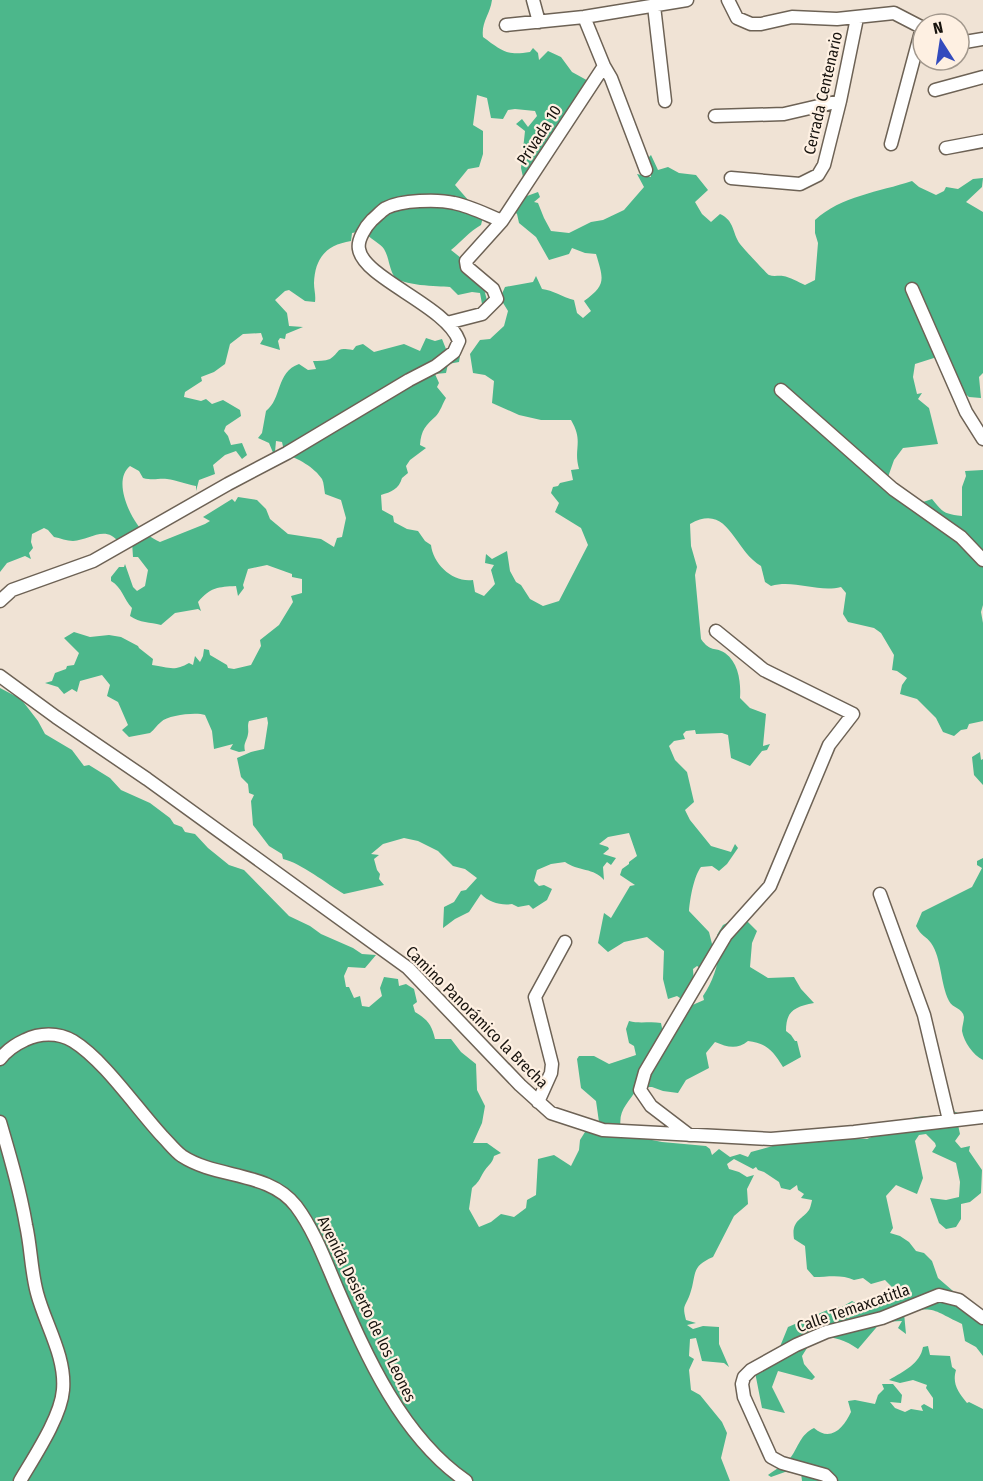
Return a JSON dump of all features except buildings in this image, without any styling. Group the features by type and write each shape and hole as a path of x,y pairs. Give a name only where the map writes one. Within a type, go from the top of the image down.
{"street":[{"path":"533,0 539,22"},
{"path":"506,25 687,0"},
{"path":"728,0 737,18 751,24 792,17 857,18 894,13 911,22"},
{"path":"654,6 665,101"},
{"path":"584,16 611,78 646,170"},
{"name":"Cerrada Centenario","path":"731,178 800,184 818,175 824,165 840,101 857,18"},
{"name":"Privada 10","path":"447,322 482,314 497,298 493,289 466,265 468,259 502,221 604,66"},
{"path":"891,144 911,72"},
{"path":"935,90 983,77"},
{"path":"715,116 784,114 840,101"},
{"path":"946,148 983,141"},
{"path":"0,602 12,590 93,561 287,453 436,366 454,352 459,341 456,332 447,322 390,282 363,259 359,249 360,239 369,224 385,208 422,201 454,203 502,221"},
{"path":"912,289 966,412 983,439"},
{"path":"781,390 893,489 961,537 983,560"},
{"path":"689,1135 651,1106 645,1098 640,1090 645,1072 726,935 770,886 829,745 853,714 764,670 716,631"},
{"name":"Camino Panorámico la Brecha","path":"0,676 408,968 491,1055 551,1113 603,1130 771,1139 979,1117 983,1129"},
{"path":"880,894 924,1015 949,1120"},
{"path":"538,1102 551,1073 552,1065 535,997 565,942"},
{"name":"Avenida Desierto de los Leones","path":"0,1059 8,1049 36,1035 58,1035 72,1041 110,1075 180,1154 196,1164 270,1185 282,1192 296,1205 319,1246 351,1320 395,1408 412,1430 466,1481"},
{"path":"0,1122 16,1176 27,1226 37,1293 62,1369 63,1392 51,1425 20,1481"},
{"name":"Calle Temaxcatitla","path":"831,1481 825,1475 782,1463 771,1456 744,1397 742,1384 744,1377 796,1345 826,1332 882,1318 939,1295 959,1300 983,1318"}],"green space":[{"path":"0,0 492,0 483,27 483,37 510,53 530,52 533,48 538,53 539,60 548,51 561,57 572,72 592,83 526,189 518,185 523,177 521,168 525,131 516,124 522,119 528,127 537,116 535,111 508,110 503,119 491,118 487,98 477,95 473,125 483,131 483,154 479,167 468,169 455,185 483,217 481,225 451,250 461,258 484,289 489,308 482,304 480,293 458,295 450,287 420,285 398,279 392,273 384,249 363,231 352,233 351,241 335,246 324,254 315,274 315,302 305,301 289,290 275,300 287,313 289,326 303,327 286,334 285,339 280,338 278,341 280,350 260,344 263,339 261,333 243,334 230,344 225,364 201,377 202,381 185,392 184,397 201,401 206,399 212,404 223,400 240,410 241,416 226,426 224,431 231,445 242,443 247,455 242,459 236,451 225,455 213,465 215,474 199,480 196,491 196,486 174,480 143,478 139,471 130,466 125,472 123,486 129,511 142,530 160,542 205,524 210,521 203,517 232,499 235,502 238,497 257,500 266,509 270,519 288,534 321,539 334,547 337,538 342,537 346,518 341,500 325,494 322,479 310,467 285,455 282,442 276,441 274,455 269,443 258,438 262,433 266,411 275,400 286,373 299,364 308,370 316,369 313,361 330,359 341,349 353,350 356,346 363,344 374,352 404,344 420,351 426,338 435,341 442,339 446,349 460,356 459,362 448,364 446,373 435,374 439,383 437,387 446,398 423,432 420,445 426,448 410,460 406,466 408,473 397,487 381,495 382,510 393,516 394,522 407,529 418,531 431,545 436,559 445,571 458,578 473,580 475,592 484,596 495,584 491,570 494,565 485,563 486,554 492,559 507,551 510,571 530,599 543,606 559,601 588,545 581,528 555,512 559,503 551,493 553,487 573,480 571,470 579,469 578,440 575,428 571,420 541,420 519,415 492,403 494,381 485,375 473,373 470,354 480,340 490,339 504,326 508,311 500,298 505,287 533,282 536,276 542,289 574,300 577,313 583,318 591,311 584,301 600,286 602,276 596,254 572,248 569,254 549,260 536,237 519,223 517,214 511,208 508,200 512,196 527,196 538,192 540,197 534,202 538,203 551,231 569,233 624,210 644,187 637,174 651,177 650,168 644,162 651,155 658,170 668,167 679,173 696,175 708,190 695,202 702,214 711,222 720,214 725,217 731,224 740,244 769,275 786,277 805,285 815,280 818,243 815,220 836,205 912,181 936,195 944,191 946,187 958,189 973,179 983,178 982,187 966,202 983,212 983,373 979,377 981,398 969,397 963,392 937,357 915,364 913,377 917,394 922,393 918,399 929,408 938,444 903,448 894,460 888,477 894,489 920,503 932,499 945,512 962,516 962,487 966,476 965,471 983,470 983,605 981,612 983,721 969,724 967,729 961,730 954,736 943,732 936,718 917,699 900,694 907,678 892,670 894,655 881,633 874,628 848,622 843,614 846,593 841,587 824,588 788,584 771,586 765,582 761,566 752,559 722,523 714,519 703,519 690,524 691,546 697,567 695,575 701,639 710,648 730,657 739,680 740,698 750,708 766,714 763,746 770,744 767,750 762,751 750,766 731,758 728,735 722,733 696,734 695,730 686,731 683,734 685,739 674,741 669,746 675,760 687,772 694,802 685,810 690,820 711,846 731,852 735,844 738,848 719,871 712,866 701,867 696,876 689,911 709,932 714,952 705,971 697,966 693,969 694,983 683,1000 677,996 668,999 663,979 664,951 647,937 624,942 608,952 598,943 604,913 611,918 630,886 635,885 620,875 622,869 637,856 629,833 608,837 599,844 609,849 603,854 616,858 611,865 607,862 603,867 604,880 596,873 565,862 551,864 537,870 534,881 539,886 544,885 552,889 547,900 533,909 529,905 518,907 512,904 495,903 481,894 469,912 443,928 444,907 454,902 461,891 466,890 477,878 465,869 453,866 438,851 418,841 404,838 383,844 371,854 379,855 374,859 380,874 379,879 384,885 344,894 306,869 283,859 282,854 269,846 253,825 251,801 254,795 249,793 248,784 241,777 237,758 264,749 267,717 249,721 245,751 239,752 230,749 233,744 214,749 212,731 205,715 201,714 170,718 161,722 150,733 129,737 122,730 128,725 118,702 107,696 110,685 102,675 80,681 77,692 72,689 64,694 58,687 45,683 52,681 55,673 74,665 79,653 64,638 74,632 90,637 109,635 121,637 138,646 153,659 152,665 171,668 189,663 193,665 195,656 200,662 204,649 209,650 210,655 227,665 228,668 251,665 261,646 260,640 279,625 293,602 291,596 302,593 302,579 292,577 292,574 267,565 248,569 244,588 238,596 236,586 215,589 198,602 201,611 198,609 175,613 161,625 130,616 132,608 118,587 111,581 111,577 119,567 124,567 125,564 133,587 137,591 145,586 148,570 138,557 133,557 132,542 119,543 114,537 103,534 68,541 54,537 44,528 32,534 33,548 29,553 31,559 25,556 7,563 0,572"},
{"path":"0,688 21,699 45,734 72,750 84,766 89,765 110,778 121,790 150,803 170,818 174,824 182,827 185,832 195,834 229,865 244,870 289,916 362,954 376,955 365,968 348,967 344,976 346,987 349,987 354,998 360,996 362,1006 369,1007 382,996 380,988 384,977 398,979 399,986 406,984 414,989 417,1002 413,1005 415,1012 428,1023 435,1039 451,1039 461,1052 476,1064 477,1090 485,1106 482,1123 473,1143 487,1143 501,1153 494,1156 472,1188 469,1209 479,1227 491,1222 501,1214 514,1217 526,1208 527,1200 536,1195 538,1159 554,1155 571,1166 579,1150 580,1140 585,1132 584,1128 599,1122 596,1101 581,1088 577,1059 579,1056 594,1056 609,1064 636,1055 634,1046 629,1043 626,1029 629,1021 661,1023 663,1033 677,1030 686,1010 704,1000 703,996 716,967 719,951 717,935 723,925 737,918 745,919 757,931 752,943 750,967 768,978 794,977 814,1003 792,1011 786,1024 786,1031 797,1041 801,1057 783,1067 773,1052 760,1044 748,1041 740,1046 732,1047 715,1042 706,1053 709,1068 686,1080 678,1093 652,1087 638,1087 620,1119 622,1134 662,1142 706,1146 712,1155 719,1149 730,1157 740,1154 748,1157 751,1152 787,1142 810,1142 831,1137 867,1139 916,1117 948,1115 953,1111 963,1115 957,1120 960,1134 955,1141 961,1148 970,1146 969,1151 982,1170 981,1193 970,1202 961,1204 961,1219 956,1227 946,1229 939,1223 930,1198 946,1200 959,1197 960,1182 956,1163 932,1152 936,1146 935,1143 926,1134 919,1135 915,1141 923,1178 917,1194 896,1185 886,1196 893,1228 890,1233 900,1236 916,1251 924,1253 932,1261 938,1278 983,1317 983,1356 976,1347 965,1341 962,1324 935,1311 904,1313 906,1334 898,1328 902,1321 881,1322 858,1349 837,1339 814,1337 802,1356 804,1364 815,1377 812,1380 778,1371 772,1387 785,1413 762,1408 754,1367 779,1349 788,1327 852,1301 870,1306 882,1303 894,1289 885,1280 871,1284 863,1278 854,1280 839,1276 814,1277 807,1269 805,1246 794,1239 793,1233 798,1221 809,1210 812,1200 801,1198 804,1194 798,1190 797,1185 790,1190 781,1188 779,1182 756,1167 753,1169 734,1159 727,1164 729,1169 747,1177 754,1175 747,1189 748,1204 734,1216 713,1257 697,1268 684,1308 686,1320 696,1323 687,1325 693,1329 703,1326 719,1327 719,1344 729,1367 724,1363 702,1361 696,1338 690,1339 689,1356 694,1359 689,1370 691,1390 700,1395 722,1422 727,1433 721,1458 730,1481 0,1481"},
{"path":"980,752 981,760 983,759 983,785 974,775 972,757"},
{"path":"983,858 983,1060 972,1052 965,1039 962,1031 963,1014 949,1001 935,949 916,926 922,912 972,887 982,868 977,865 977,861"},
{"path":"928,1346 930,1355 950,1356 952,1367 956,1370 955,1384 959,1391 967,1403 983,1409 983,1481 802,1481 801,1473 785,1472 771,1477 768,1475 791,1457 809,1431 814,1428 826,1434 841,1428 851,1412 848,1401 875,1404 878,1395 884,1389 882,1384 893,1384 902,1395 901,1403 890,1402 895,1408 905,1412 911,1409 923,1411 921,1406 924,1404 933,1409 933,1398 926,1388 927,1385 913,1380 900,1383 889,1380 910,1366 919,1358 923,1347"}]}
